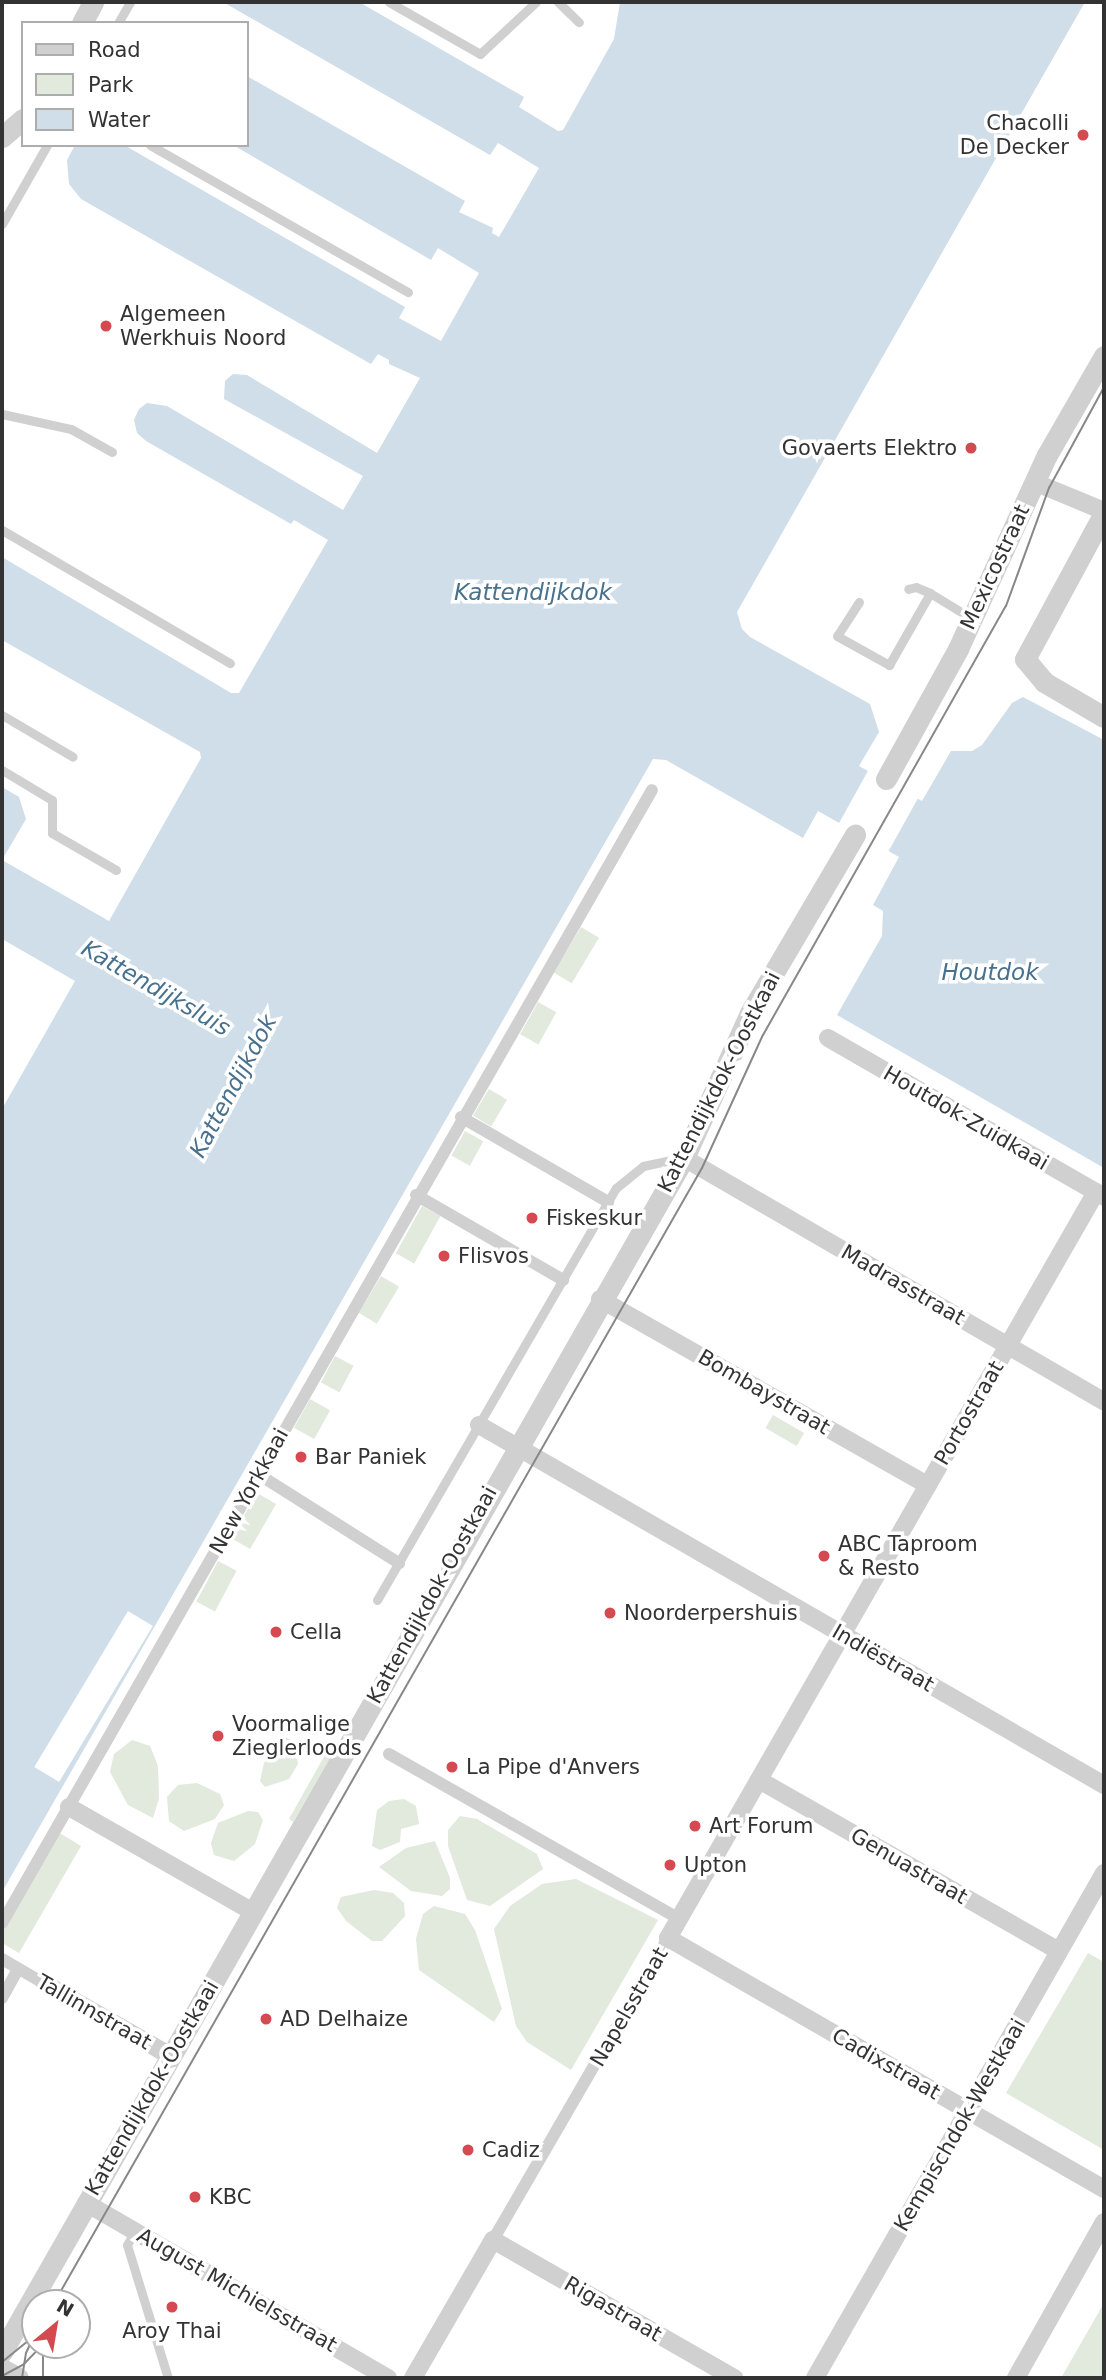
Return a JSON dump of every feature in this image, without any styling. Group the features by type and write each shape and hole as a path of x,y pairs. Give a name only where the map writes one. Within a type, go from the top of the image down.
{"street":[{"path":"83,21 93,2"},
{"path":"2,137 21,121"},
{"name":"Mexicostraat","path":"887,779 971,618 1034,482 1104,356"},
{"path":"1034,482 1104,512 1026,650 1025,659 1044,682 1104,717"},
{"name":"New Yorkkaai","path":"2,1923 416,1195 652,790"},
{"name":"Kattendijkdok-Oostkaai","path":"2,2352 600,1299 693,1163 750,1013 855,835"},
{"name":"Houtdok-Zuidkaai","path":"828,1038 1100,1195"},
{"path":"461,1117 608,1202"},
{"name":"Madrasstraat","path":"693,1163 1104,1401"},
{"path":"416,1195 563,1280"},
{"name":"Portostraat","path":"842,1634 1008,1345 1100,1195"},
{"name":"Bombaystraat","path":"600,1299 928,1485"},
{"name":"Indiëstraat","path":"479,1425 1104,1785"},
{"path":"258,1474 399,1563"},
{"name":"Napelsstraat","path":"413,2378 842,1634"},
{"path":"389,1754 679,1919"},
{"name":"Genuastraat","path":"759,1780 1059,1951"},
{"path":"69,1807 253,1912"},
{"name":"Kempischdok-Westkaai","path":"815,2378 1104,1873"},
{"name":"Cadixstraat","path":"668,1938 1104,2189"},
{"path":"2,1959 18,1969 2,1998"},
{"name":"Tallinnstraat","path":"18,1969 169,2055"},
{"name":"August Michielsstraat","path":"86,2203 388,2378"},
{"path":"1016,2378 1104,2222"},
{"name":"Rigastraat","path":"493,2240 734,2378"},
{"path":"2,2369 18,2378"}],"lane":[{"path":"119,21 130,2"},
{"path":"389,2 480,54 536,2"},
{"path":"558,2 579,22"},
{"path":"2,223 46,147"},
{"path":"154,147 408,292"},
{"path":"2,414 71,429 112,452"},
{"path":"2,530 230,663"},
{"path":"908,589 916,587 930,593 971,618"},
{"path":"859,602 837,635 888,666 930,593"},
{"path":"2,715 73,757"},
{"path":"2,770 52,800 52,833 116,870"},
{"path":"377,1600 608,1202 627,1175 643,1166 693,1163"},
{"path":"135,2231 127,2245 168,2378"}],"green space":[{"path":"581,927 599,938 572,983 554,972"},
{"path":"538,1002 556,1012 538,1045 520,1034"},
{"path":"489,1089 507,1100 491,1126 473,1116"},
{"path":"465,1131 483,1141 470,1166 451,1155"},
{"path":"422,1206 440,1216 414,1263 396,1253"},
{"path":"381,1276 399,1287 377,1324 359,1313"},
{"path":"335,1356 354,1366 339,1392 321,1382"},
{"path":"310,1399 330,1410 314,1439 294,1428"},
{"path":"773,1415 804,1433 797,1446 766,1428"},
{"path":"257,1493 276,1504 250,1549 231,1538"},
{"path":"218,1561 237,1571 215,1611 196,1602"},
{"path":"285,1737 294,1741 298,1764 289,1779 265,1787 260,1781 264,1763"},
{"path":"132,1740 150,1746 158,1766 159,1799 153,1818 128,1805 110,1772 114,1754"},
{"path":"330,1746 335,1749 293,1822 289,1819"},
{"path":"197,1783 220,1794 224,1805 215,1819 184,1831 169,1821 167,1797 178,1785"},
{"path":"404,1799 416,1806 419,1824 401,1829 400,1842 380,1850 372,1846 377,1810 389,1801"},
{"path":"248,1811 258,1812 263,1820 255,1844 234,1861 214,1855 211,1843 218,1823"},
{"path":"460,1816 477,1819 537,1854 543,1869 490,1906 467,1900 448,1846 448,1830"},
{"path":"58,1832 81,1846 19,1953 2,1943 2,1931"},
{"path":"435,1841 450,1878 450,1889 442,1896 411,1891 379,1867 406,1848"},
{"path":"576,1879 658,1920 571,2070 527,2042 516,2026 494,1929 510,1906 542,1884"},
{"path":"374,1890 393,1893 404,1903 405,1916 382,1941 372,1941 346,1921 337,1908 341,1897"},
{"path":"434,1906 465,1914 475,1930 502,2009 494,2022 419,1970 416,1939 423,1914"},
{"path":"1088,1953 1104,1962 1104,2150 1006,2093"},
{"path":"1104,2303 1104,2378 1061,2378"}],"water":[{"name":"Kattendijkdok","path":"223,2 359,2 524,97 519,107 558,131 563,130 614,39 620,2 1085,2 737,612 742,629 750,637 870,704 879,732 859,766 922,801 951,751 972,751 982,745 1012,703 1023,697 1104,740 1104,1168 837,1015 882,936 883,911 873,905 899,857 818,811 803,838 666,760 653,759 2,1892 2,1109 75,981 2,939 2,860 109,921 201,758 200,752 2,640 2,557 231,693 239,693 328,540 294,520 291,524 146,441 137,433 134,420 139,409 147,403 167,406 343,510 363,476 224,399 225,381 233,374 247,375 377,453 420,378 389,364 389,360 378,354 371,364 81,199 69,184 67,160 74,147 127,147 405,307 399,318 441,341 479,273 438,248 431,260 236,147 248,147 248,77 465,201 459,212 493,228 492,233 499,237 539,168 498,143 490,155"},
{"path":"2,787 19,797 26,819 2,860"}],"pier":[{"path":"869,769 919,797 888,853 838,825"},
{"path":"128,1611 153,1626 59,1782 34,1767"}],"tram line":[{"path":"62,2289 702,1168 763,1035 1006,606 1049,488 1104,387"},
{"path":"2,2362 21,2347"},
{"path":"22,2378 25,2359"},
{"path":"2,2376 29,2359"},
{"path":"43,2359 43,2378"}],"place":[{"name":"Chacolli De Decker","path":"1083,135"},
{"name":"Algemeen Werkhuis Noord","path":"106,326"},
{"name":"Govaerts Elektro","path":"971,448"},
{"name":"Fiskeskur","path":"532,1218"},
{"name":"Flisvos","path":"444,1256"},
{"name":"Bar Paniek","path":"301,1457"},
{"name":"ABC Taproom & Resto","path":"824,1556"},
{"name":"Noorderpershuis","path":"610,1613"},
{"name":"Cella","path":"276,1632"},
{"name":"Voormalige Zieglerloods","path":"218,1736"},
{"name":"La Pipe d'Anvers","path":"452,1767"},
{"name":"Art Forum","path":"695,1826"},
{"name":"Upton","path":"670,1865"},
{"name":"AD Delhaize","path":"266,2019"},
{"name":"Cadiz","path":"468,2150"},
{"name":"KBC","path":"195,2197"},
{"name":"Aroy Thai","path":"172,2307"}],"water label":[{"name":"Houtdok","path":"990,972"},
{"name":"Kattendijksluis","path":"156,988"}]}
